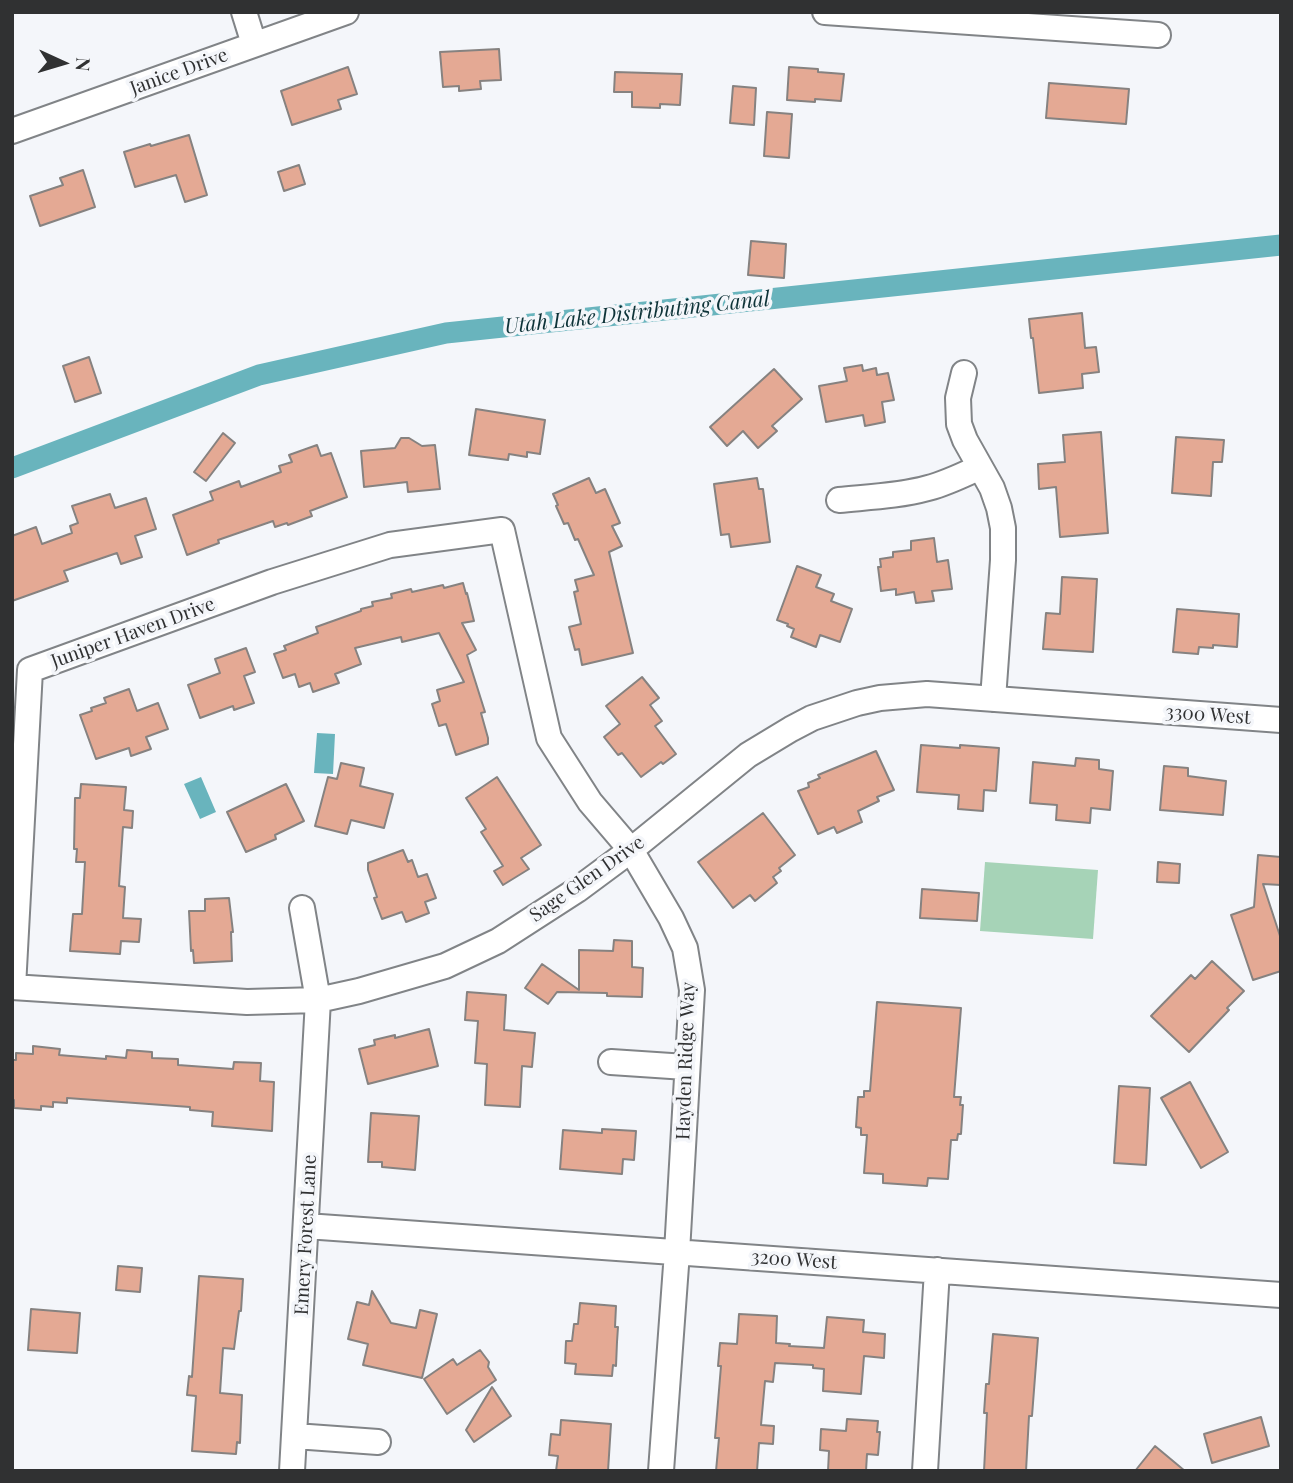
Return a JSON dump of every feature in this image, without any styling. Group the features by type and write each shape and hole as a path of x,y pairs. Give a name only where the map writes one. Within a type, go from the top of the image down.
{"street":[{"path":"244,12 254,44"},
{"name":"Janice Drive","path":"12,131 346,12"},
{"path":"825,12 1158,35"},
{"path":"964,373 958,398 959,424 992,488 999,508 1004,544 993,699"},
{"path":"839,500 928,488 957,479 980,467"},
{"name":"Hayden Ridge Way","path":"502,530 549,738 590,802 631,850 671,918 684,948 692,990 661,1471"},
{"name":"Juniper Haven Drive","path":"13,987 30,670 272,582 390,545 502,530"},
{"name":"Sage Glen Drive","path":"13,987 247,1002 318,1000 359,991 445,966 498,941 577,890 631,850 748,755 812,718 856,703 927,694 1136,710"},
{"name":"3300 West","path":"1136,710 1281,720"},
{"name":"Emery Forest Lane","path":"292,1471 318,1000 302,908"},
{"path":"611,1062 687,1068"},
{"name":"3200 West","path":"306,1226 1281,1295"},
{"path":"925,1471 937,1270"},
{"path":"295,1436 378,1442"}],"green space":[{"path":"985,862 1098,870 1093,939 980,931"}],"water":[{"path":"317,733 335,734 333,774 314,773"},
{"path":"201,777 216,812 200,819 184,784"}],"building":[{"path":"499,49 501,80 480,81 481,89 459,91 459,86 443,87 440,52"},
{"path":"348,67 357,94 338,100 341,109 292,125 281,91"},
{"path":"789,67 844,74 841,101 787,100"},
{"path":"615,72 682,74 680,105 660,104 660,108 632,107 632,92 614,92"},
{"path":"1049,83 1129,89 1126,124 1046,118"},
{"path":"733,86 756,88 754,125 730,123"},
{"path":"767,112 792,114 789,158 764,156"},
{"path":"189,135 207,195 185,202 176,175 135,187 124,152"},
{"path":"299,165 305,184 284,191 278,172"},
{"path":"83,170 95,207 40,226 30,196 63,185 60,178"},
{"path":"751,241 786,244 784,278 748,275"},
{"path":"1082,313 1085,348 1096,347 1099,372 1082,374 1083,388 1039,393 1029,319"},
{"path":"89,357 101,393 75,402 63,366"},
{"path":"862,365 863,371 876,368 877,375 888,373 894,400 882,402 885,422 865,426 863,415 826,422 819,386 847,381 844,368"},
{"path":"774,369 802,399 772,426 777,431 758,448 743,431 727,446 710,427"},
{"path":"476,409 545,420 540,454 527,452 527,457 509,454 508,460 469,455"},
{"path":"1101,432 1108,533 1060,537 1056,487 1039,489 1038,464 1065,462 1063,435"},
{"path":"223,433 235,443 206,481 194,472"},
{"path":"1176,437 1224,440 1222,462 1213,462 1211,496 1172,493"},
{"path":"401,438 409,438 422,446 435,445 440,489 408,492 407,482 364,487 361,451 395,448"},
{"path":"317,445 321,456 331,453 347,497 310,511 312,516 288,525 287,523 275,527 273,521 218,540 219,543 187,555 173,515 213,500 210,492 239,481 241,487 281,472 279,466 292,462 289,455"},
{"path":"589,478 596,493 605,489 620,523 612,526 622,546 609,552 633,653 582,665 579,649 575,650 569,627 581,624 574,592 578,591 575,580 594,575 578,539 575,540 568,523 564,524 553,494"},
{"path":"757,478 759,489 763,489 770,542 731,547 729,534 721,535 714,484"},
{"path":"110,494 115,508 146,498 156,529 135,536 142,557 121,564 117,553 64,571 68,581 12,601 12,536 36,527 42,544 72,533 70,526 78,523 72,506"},
{"path":"934,538 937,562 948,560 952,589 932,591 934,601 916,603 914,592 896,595 896,589 881,591 878,567 881,567 880,559 893,557 893,552 911,550 911,541"},
{"path":"797,566 821,575 816,587 834,594 831,601 852,609 840,642 820,635 816,647 791,637 794,629 777,620"},
{"path":"1062,577 1097,579 1093,652 1043,649 1046,613 1060,614"},
{"path":"463,583 474,621 462,623 476,650 467,655 485,712 481,713 488,744 456,755 446,724 439,726 432,704 440,701 437,690 464,682 439,633 402,642 401,637 355,648 361,664 335,674 339,683 313,692 310,683 299,687 295,674 283,678 274,654 286,650 284,646 318,633 316,627 373,606 372,602 392,598 391,594"},
{"path":"1177,609 1239,614 1237,647 1199,647 1198,654 1173,652"},
{"path":"246,648 255,672 244,676 254,703 234,710 233,706 200,718 188,685 220,673 215,659"},
{"path":"642,677 659,698 650,705 662,721 655,726 676,754 641,777 622,753 618,755 604,737 620,724 606,706"},
{"path":"129,689 137,711 158,703 168,729 146,737 151,749 131,756 129,748 96,759 80,715 106,703 104,698"},
{"path":"921,745 999,748 996,791 984,790 983,811 958,809 959,795 917,792"},
{"path":"876,751 894,790 877,797 879,801 858,811 862,822 837,833 834,827 818,834 798,791 809,787 808,783 820,778 818,775"},
{"path":"1076,758 1099,760 1099,769 1113,771 1110,810 1091,808 1090,823 1056,820 1057,805 1030,803 1033,762 1075,766"},
{"path":"341,763 364,768 360,786 393,794 384,828 351,820 347,834 315,826 328,777 337,779"},
{"path":"1164,766 1188,768 1188,776 1226,781 1223,815 1160,810"},
{"path":"497,777 541,845 521,858 529,869 503,885 494,871 503,866 481,832 486,829 466,798"},
{"path":"81,784 126,787 124,810 133,811 132,828 123,827 119,886 125,887 123,918 141,919 139,942 121,941 120,954 70,951 73,914 82,914 85,862 76,862 77,849 74,849 75,798 80,798"},
{"path":"286,784 304,821 275,835 276,839 246,852 227,812"},
{"path":"763,813 795,855 779,868 781,871 773,877 777,883 755,901 750,895 733,908 698,862"},
{"path":"403,850 408,862 412,860 418,877 427,874 436,898 425,902 429,913 406,922 402,912 382,919 374,898 377,897 368,863"},
{"path":"1258,855 1281,857 1281,885 1263,884 1281,939 1281,971 1253,980 1231,915 1254,907"},
{"path":"1158,862 1180,864 1179,883 1157,882"},
{"path":"922,889 979,893 977,921 920,918"},
{"path":"229,898 233,932 232,961 194,963 189,911 205,911 205,899"},
{"path":"614,940 632,941 632,967 643,968 642,997 557,992 548,1004 525,988 542,964 579,990 579,950 613,951"},
{"path":"1212,961 1244,991 1189,1052 1151,1016 1191,975 1195,979"},
{"path":"467,992 506,995 504,1030 535,1033 532,1067 522,1066 520,1107 485,1105 487,1064 475,1063 478,1021 465,1020"},
{"path":"877,1002 961,1008 954,1097 961,1097 960,1105 963,1105 961,1134 958,1134 957,1140 951,1140 948,1179 928,1178 927,1186 883,1183 883,1174 864,1173 867,1135 861,1135 861,1128 856,1127 858,1097 864,1097 864,1091 870,1091"},
{"path":"429,1029 438,1066 368,1084 359,1049 375,1045 374,1040 395,1035 395,1038"},
{"path":"33,1046 60,1049 59,1055 106,1059 106,1056 126,1058 127,1050 152,1052 152,1058 178,1059 178,1065 233,1069 234,1062 261,1063 260,1081 274,1082 272,1131 212,1126 213,1112 190,1110 190,1107 67,1098 67,1103 53,1102 53,1107 41,1106 41,1110 14,1108 12,1060 16,1060 16,1053 33,1054"},
{"path":"1190,1082 1228,1152 1201,1168 1161,1098"},
{"path":"1119,1086 1150,1088 1146,1165 1114,1163"},
{"path":"371,1113 419,1116 415,1170 382,1167 382,1162 368,1162"},
{"path":"602,1129 636,1131 634,1160 623,1159 622,1174 560,1169 563,1130 602,1133"},
{"path":"118,1266 142,1268 140,1292 116,1290"},
{"path":"199,1276 243,1279 234,1349 223,1348 220,1393 242,1395 240,1443 237,1442 236,1454 192,1451 196,1396 187,1395 189,1376 192,1377"},
{"path":"372,1291 391,1323 416,1328 420,1310 437,1314 422,1378 363,1365 368,1344 348,1339 357,1302 369,1305"},
{"path":"580,1303 616,1306 616,1366 613,1365 612,1376 575,1374 576,1364 565,1363 566,1341 572,1341 574,1324 578,1324"},
{"path":"31,1309 80,1313 77,1353 28,1350"},
{"path":"739,1314 777,1316 776,1343 824,1348 827,1317 864,1320 863,1332 885,1334 884,1358 864,1356 861,1394 823,1391 824,1369 813,1368 813,1365 775,1363 773,1382 765,1381 761,1425 774,1426 773,1444 759,1443 757,1471 716,1471 720,1343 737,1344"},
{"path":"993,1334 1038,1338 1026,1471 984,1471 987,1413 984,1413"},
{"path":"480,1350 489,1362 488,1367 496,1380 447,1414 424,1379 453,1359 457,1365"},
{"path":"492,1387 511,1416 474,1442 466,1430"},
{"path":"1261,1417 1269,1446 1212,1463 1204,1434"},
{"path":"847,1419 878,1421 878,1455 867,1454 866,1471 828,1471 829,1451 820,1450 821,1429 846,1431"},
{"path":"561,1420 611,1424 608,1471 556,1471 558,1456 549,1455 551,1434 560,1435"},
{"path":"1155,1446 1185,1471 1135,1471"}],"waterway":[{"name":"Utah Lake Distributing Canal","path":"12,468 259,375 446,333 1281,245"}]}
